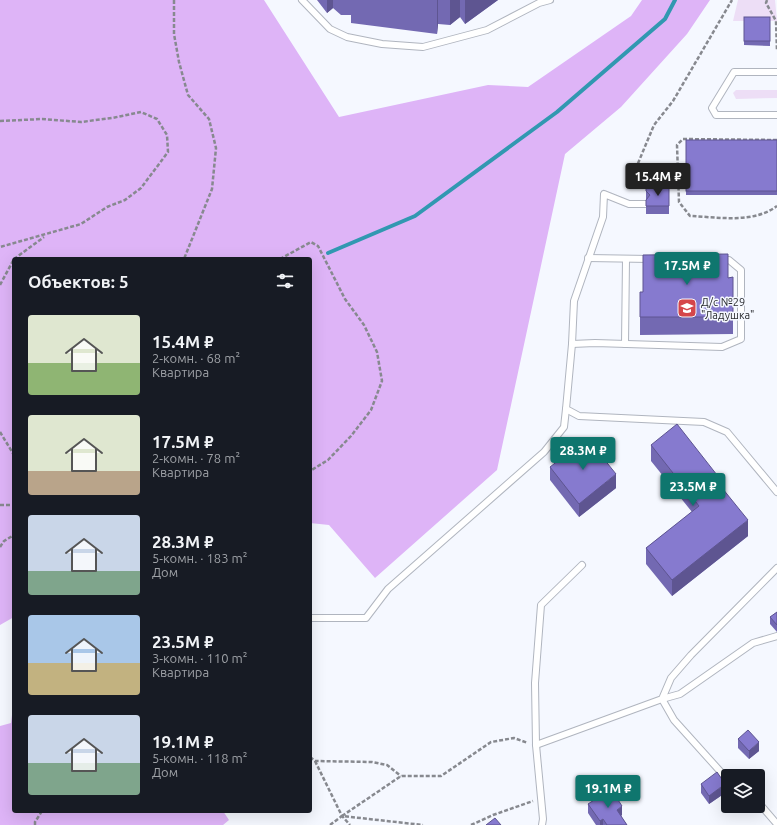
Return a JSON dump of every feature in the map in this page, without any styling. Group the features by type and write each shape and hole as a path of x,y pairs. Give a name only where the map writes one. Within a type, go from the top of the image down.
{"lane":[{"path":"302,0 330,29 347,37 382,44 423,47 487,30 540,3 550,0"},
{"path":"777,72 734,72 712,108 716,115 777,115"},
{"path":"312,618 366,618 388,589 544,452 564,427 572,344 574,300 603,217 604,194 629,204 646,204"},
{"path":"588,258 658,259"},
{"path":"625,344 626,259"},
{"path":"572,344 722,347 741,339 741,270 729,260 713,260"},
{"path":"566,409 579,416 704,422 727,432 777,492"},
{"path":"542,825 536,745 535,683 541,605 582,565"},
{"path":"662,700 671,678 691,655 777,568"},
{"path":"536,745 680,694 753,643 777,636"},
{"path":"662,700 674,720 721,772"},
{"path":"765,810 777,824"}],"path":[{"path":"174,0 174,34 179,62 188,95 209,119 216,148 212,189 185,257"},
{"path":"631,180 654,125 673,101 732,0"},
{"path":"767,0 766,3 776,21 777,51"},
{"path":"0,121 42,119 81,122 141,112 157,119 166,135 168,152 141,188 125,200 107,207 81,224 0,247"},
{"path":"777,140 683,139 677,145 679,202 690,216 754,217 768,213 777,206"},
{"path":"17,257 46,235"},
{"path":"284,257 311,242 318,246 345,299 364,325 377,352 382,381 371,410 351,436 328,460 312,470"},
{"path":"0,285 12,263"},
{"path":"0,432 12,452"},
{"path":"0,505 12,505"},
{"path":"0,548 4,541 12,536"},
{"path":"330,825 401,776 441,776 491,742 514,738 536,745"},
{"path":"312,759 315,761 342,816 350,825"},
{"path":"315,761 372,762 387,765 401,776"},
{"path":"471,825 493,815 541,799"},
{"path":"35,825 34,822 41,813"},
{"path":"342,816 423,825"}],"shaded area":[{"path":"0,0 264,0 339,117 488,85 528,87 631,16 642,0 710,0 687,34 621,107 565,154 497,470 375,578 329,525 312,523 312,257 12,257 12,618 0,625"},
{"path":"738,0 775,0 777,21 733,21"},
{"path":"736,90 777,90 777,98 736,99 733,93"},
{"path":"12,715 12,813 224,813 229,820 223,825 0,825 0,726 11,723"}],"building":[{"path":"744,17 770,17 770,41 744,41"},
{"path":"686,140 777,140 777,191 686,191"},
{"path":"646,187 669,187 669,206 646,206 646,200 650,195 646,191"},
{"path":"728,254 728,278 733,277 733,317 640,317 640,292 643,292 643,255"},
{"path":"677,424 717,475 714,478 748,520 672,580 646,548 699,506 651,445"},
{"path":"587,438 616,474 579,504 550,467"},
{"path":"777,612 777,625 770,617"},
{"path":"748,730 759,742 749,751 738,739"},
{"path":"717,772 721,778 721,787 709,796 701,784"},
{"path":"611,789 622,806 617,810 627,825 607,825 603,819 600,821 588,804"},
{"path":"495,818 501,825 486,825"}],"waterway":[{"path":"328,253 415,216 557,112 665,19 675,0"}],"place":[{"name":"Д/с №29 \"Ладушка\"","path":"687,308"}]}
